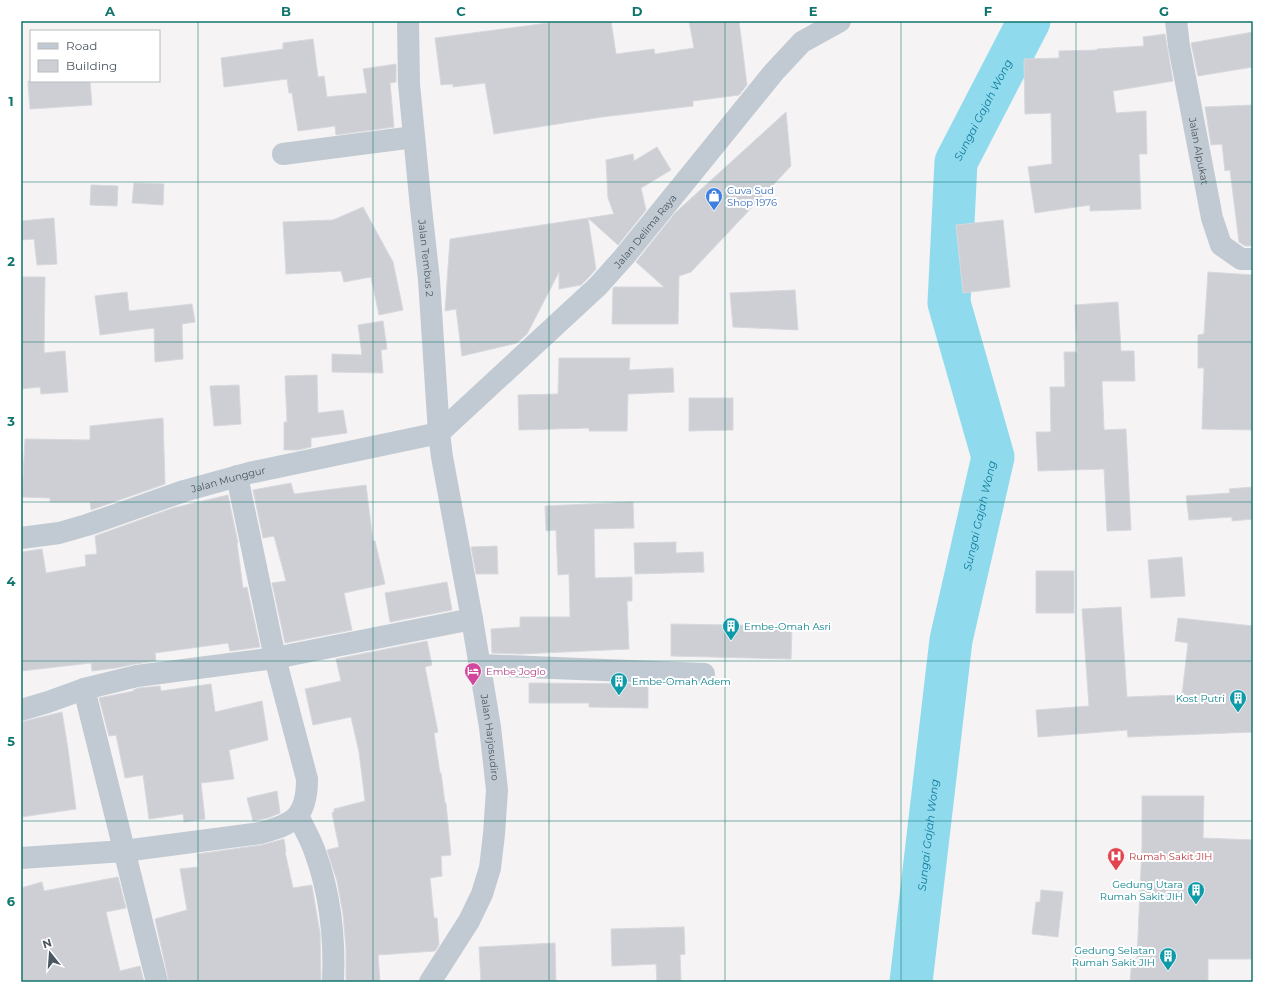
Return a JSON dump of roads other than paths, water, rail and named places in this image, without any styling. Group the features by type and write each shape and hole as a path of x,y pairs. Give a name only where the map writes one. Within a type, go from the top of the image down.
{"street":[{"name":"Jalan Tembus 2","path":"408,21 409,84 429,280 439,433"},
{"name":"Jalan Delima Raya","path":"439,433 598,286 624,257 774,72 802,42 840,21"},
{"name":"Jalan Alpukat","path":"1176,21 1179,46 1212,218 1222,245 1241,259 1253,259"},
{"path":"282,154 414,137"},
{"name":"Jalan Munggur","path":"21,538 59,533 87,525 169,496 237,476 439,433"},
{"name":"Jalan Harjosudiro","path":"430,982 469,921 482,894 490,868 497,790 490,727 480,665 442,457 439,433"},
{"path":"21,858 124,851 260,833 280,827 298,816 303,809 306,800 307,779 275,658 237,476"},
{"path":"21,710 84,689 137,676 275,658 472,619"},
{"path":"480,665 704,674"},
{"path":"84,689 157,982"},
{"path":"298,816 315,851 329,905 332,933 333,982"}],"waterway":[{"name":"Sungai Gajah Wong","path":"911,982 951,640 993,457 949,303 956,162 1029,21"}],"place":[{"name":"Cuva Sud Shop 1976","path":"714,211"},
{"name":"Embe-Omah Asri","path":"731,641"},
{"name":"Embe Joglo","path":"473,686"},
{"name":"Embe-Omah Adem","path":"619,696"},
{"name":"Kost Putri","path":"1238,713"},
{"name":"Rumah Sakit JIH","path":"1116,871"},
{"name":"Gedung Utara Rumah Sakit JIH","path":"1196,905"},
{"name":"Gedung Selatan Rumah Sakit JIH","path":"1168,971"}]}
